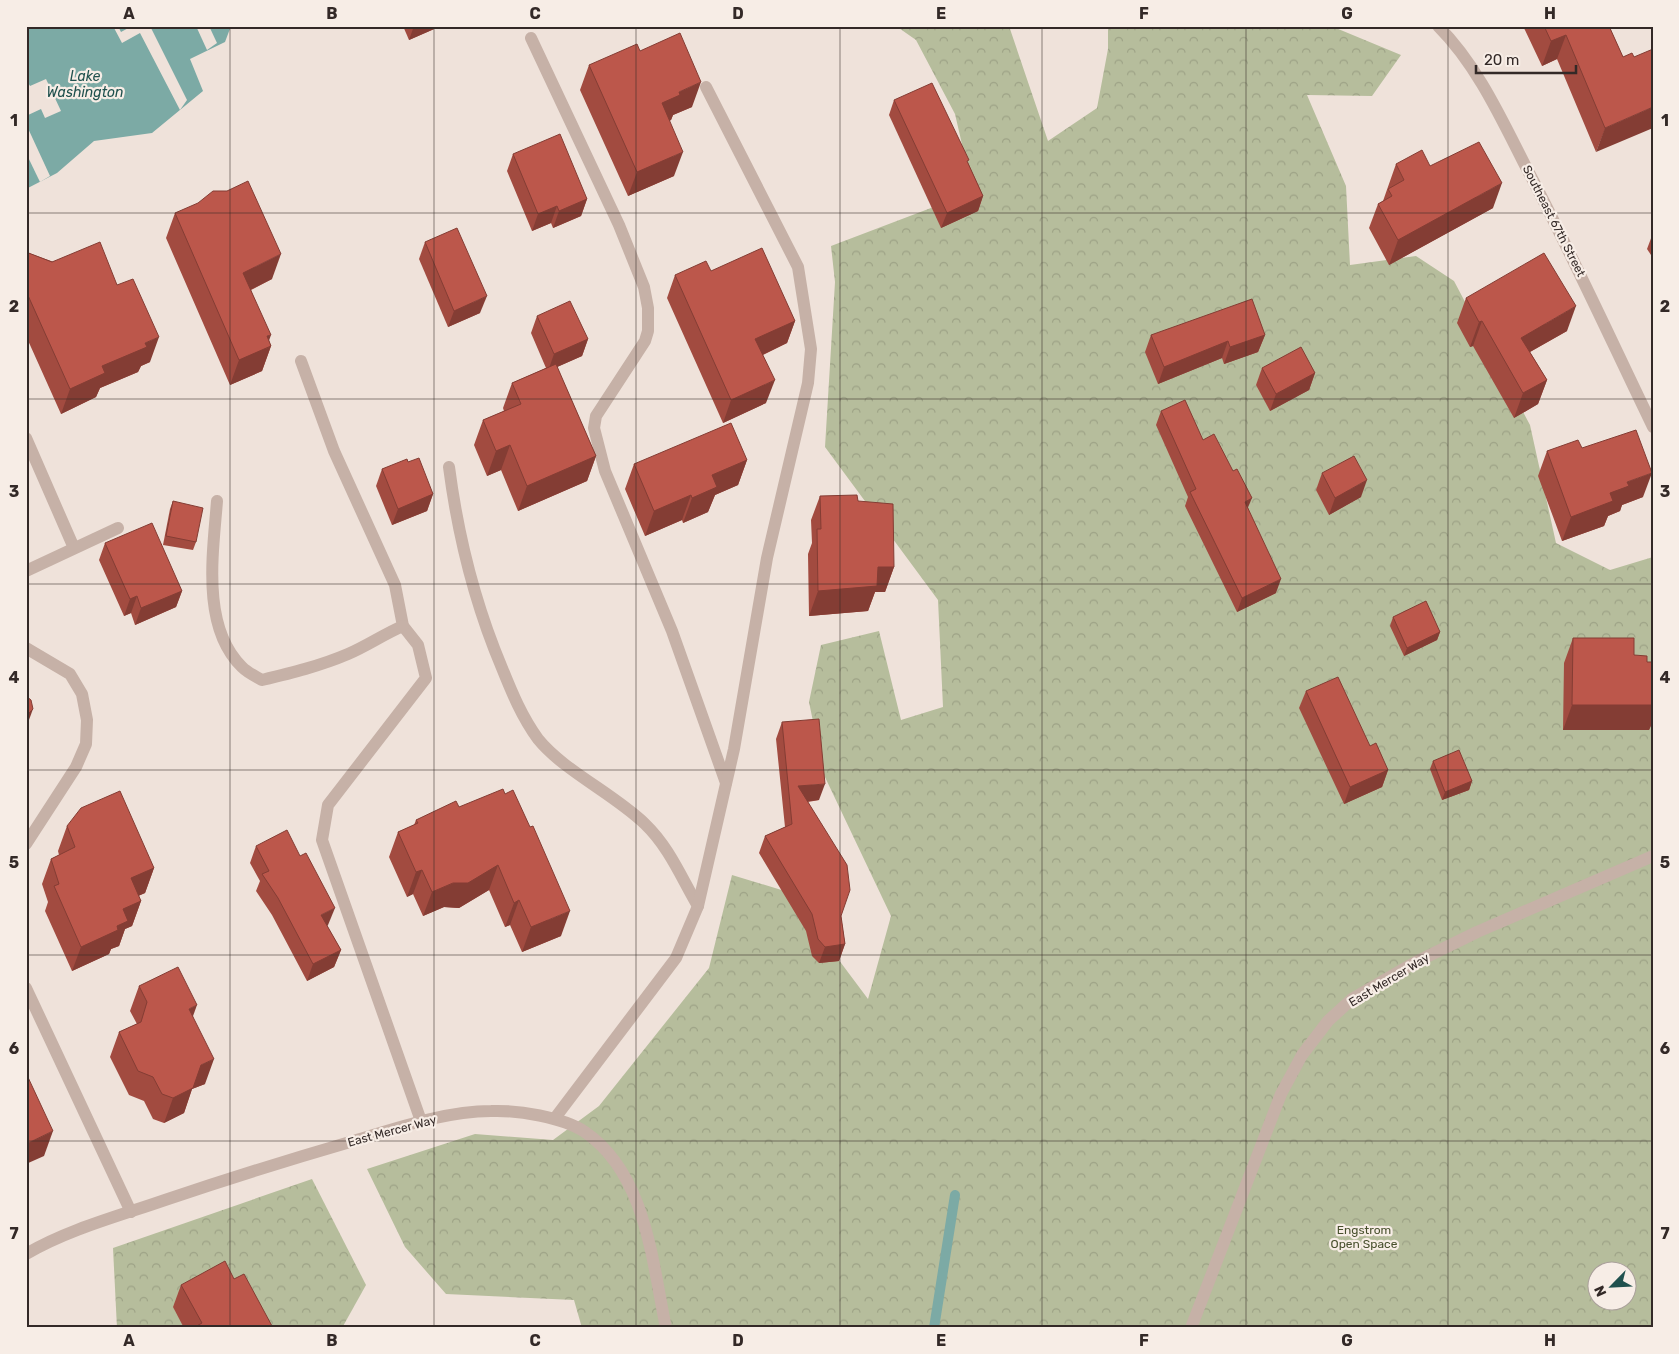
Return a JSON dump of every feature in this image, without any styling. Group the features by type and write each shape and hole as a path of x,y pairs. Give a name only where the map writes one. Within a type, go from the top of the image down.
{"street":[{"name":"Southeast 67th Street","path":"1438,26 1456,44 1491,99 1559,230 1653,427"},
{"path":"531,38 619,225 644,287 648,308 648,331 638,354 596,416 594,428 605,471 672,631 726,783"},
{"path":"555,1118 676,958 698,906 726,783 767,558 808,383 811,349 798,267 706,87"},
{"path":"301,361 334,451 395,585 403,626 418,644 426,678 328,805 322,840 421,1121"},
{"path":"26,438 74,548"},
{"path":"449,467 462,544 475,594 492,644 516,704 539,740 568,766 645,824 668,850 698,906"},
{"path":"216,502 211,578 216,616 228,648 242,668 262,680 303,670 349,654 375,638 403,626"},
{"path":"26,571 118,528"},
{"path":"26,648 70,674 82,694 87,720 86,744 76,767 26,844"},
{"name":"East Mercer Way","path":"1191,1328 1281,1094 1302,1055 1328,1021 1352,999 1414,963 1477,932 1653,856"},
{"path":"26,988 131,1212"},
{"name":"East Mercer Way","path":"26,1254 83,1229 238,1175 421,1121 492,1111 555,1118 584,1132 610,1154 629,1184 644,1224 666,1328"}],"green space":[{"name":"Engstrom Open Space","path":"896,26 1009,26 1048,141 1097,108 1108,49 1108,26 1331,26 1401,55 1372,96 1307,95 1346,186 1350,265 1416,256 1454,281 1530,425 1556,543 1610,570 1653,557 1653,1328 582,1328 574,1300 446,1294 405,1247 367,1169 475,1134 553,1140 599,1106 709,968 732,875 788,892 868,999 891,916 824,775 809,702 821,645 879,631 901,720 943,707 938,600 825,447 835,282 831,246 973,192 955,114 916,40"},
{"path":"312,1179 366,1285 342,1328 117,1328 113,1248"}],"water":[{"name":"Lake Washington","path":"26,26 231,26 225,42 190,59 203,91 152,133 94,141 57,173 26,189"}],"pier":[{"path":"113,26 118,26 121,32 132,26 150,26 187,100 180,110 140,33 122,43"},
{"path":"196,26 209,26 217,43 207,50"},
{"path":"26,79 30,86 46,79 61,111 45,118 41,109 26,116 26,100 29,99 26,93"},
{"path":"26,124 50,176 40,182 26,153"}],"building":[{"path":"1544,26 1609,26 1623,57 1632,53 1634,57 1653,49 1653,107 1605,128 1566,35 1551,41"},
{"path":"680,33 701,82 679,92 680,95 662,103 683,152 637,172 589,65 637,44 640,51"},
{"path":"932,83 969,160 967,161 983,196 947,213 894,100"},
{"path":"560,134 587,199 559,211 557,206 538,214 513,154"},
{"path":"1479,142 1502,183 1398,240 1378,204 1392,196 1388,189 1404,180 1396,164 1422,150 1430,166"},
{"path":"248,181 281,254 243,273 271,335 267,336 271,346 239,360 175,213 198,203 213,191 227,191"},
{"path":"457,228 487,296 454,311 425,242"},
{"path":"100,242 117,285 133,279 159,337 145,343 147,347 102,366 105,373 70,389 26,291 26,252 52,262"},
{"path":"762,248 795,321 755,339 775,380 731,400 675,275 706,261 711,271"},
{"path":"1544,253 1576,306 1521,338 1547,380 1523,393 1482,321 1479,322 1466,298"},
{"path":"1252,299 1265,335 1230,347 1228,341 1164,367 1151,335"},
{"path":"570,301 588,339 554,354 537,316"},
{"path":"1301,347 1315,373 1276,394 1262,368"},
{"path":"556,364 596,456 527,486 510,445 496,451 483,420 521,404 512,383"},
{"path":"1185,400 1203,440 1214,434 1233,471 1237,469 1252,498 1245,502 1281,579 1242,598 1190,492 1196,489 1161,411"},
{"path":"731,423 747,460 712,475 717,487 692,498 691,495 654,511 634,464"},
{"path":"1636,430 1652,473 1627,482 1629,486 1610,493 1613,501 1571,517 1547,451 1578,440 1582,448"},
{"path":"1354,456 1367,480 1335,498 1322,473"},
{"path":"419,458 433,494 398,509 382,469 407,459 408,462"},
{"path":"857,495 858,501 893,504 894,567 878,567 877,586 818,591 817,529 821,529 820,496"},
{"path":"173,501 203,508 196,542 166,536"},
{"path":"152,523 182,591 141,608 137,596 130,599 105,543"},
{"path":"1426,601 1440,632 1407,648 1393,617"},
{"path":"1573,638 1634,638 1634,655 1647,656 1647,662 1653,662 1653,705 1572,705"},
{"path":"1338,677 1370,746 1376,743 1388,770 1350,787 1306,691"},
{"path":"26,696 31,700 33,709 26,716"},
{"path":"819,719 825,784 798,786 847,865 850,890 841,916 845,944 825,947 818,939 812,914 765,836 792,824 782,722"},
{"path":"1459,750 1472,781 1445,792 1433,761"},
{"path":"503,789 505,794 513,790 530,827 533,826 570,911 531,927 519,900 514,903 498,865 468,883 453,883 432,892 422,870 416,872 398,832 418,823 416,820 456,801 459,807"},
{"path":"120,791 154,868 131,878 141,901 123,909 128,921 117,926 118,930 81,947 54,886 59,884 51,859 75,847 67,826 81,808"},
{"path":"287,830 300,856 306,853 335,908 321,915 341,950 313,964 278,898 262,874 269,871 256,846"},
{"path":"178,967 197,1005 189,1009 214,1059 201,1065 193,1088 173,1098 162,1094 153,1077 138,1071 119,1032 141,1022 147,1002 139,986"},
{"path":"26,1073 53,1131 26,1144"},
{"path":"225,1261 234,1279 244,1274 272,1326 269,1328 193,1328 202,1323 181,1285"}],"waterway":[{"path":"934,1328 955,1195"}]}
